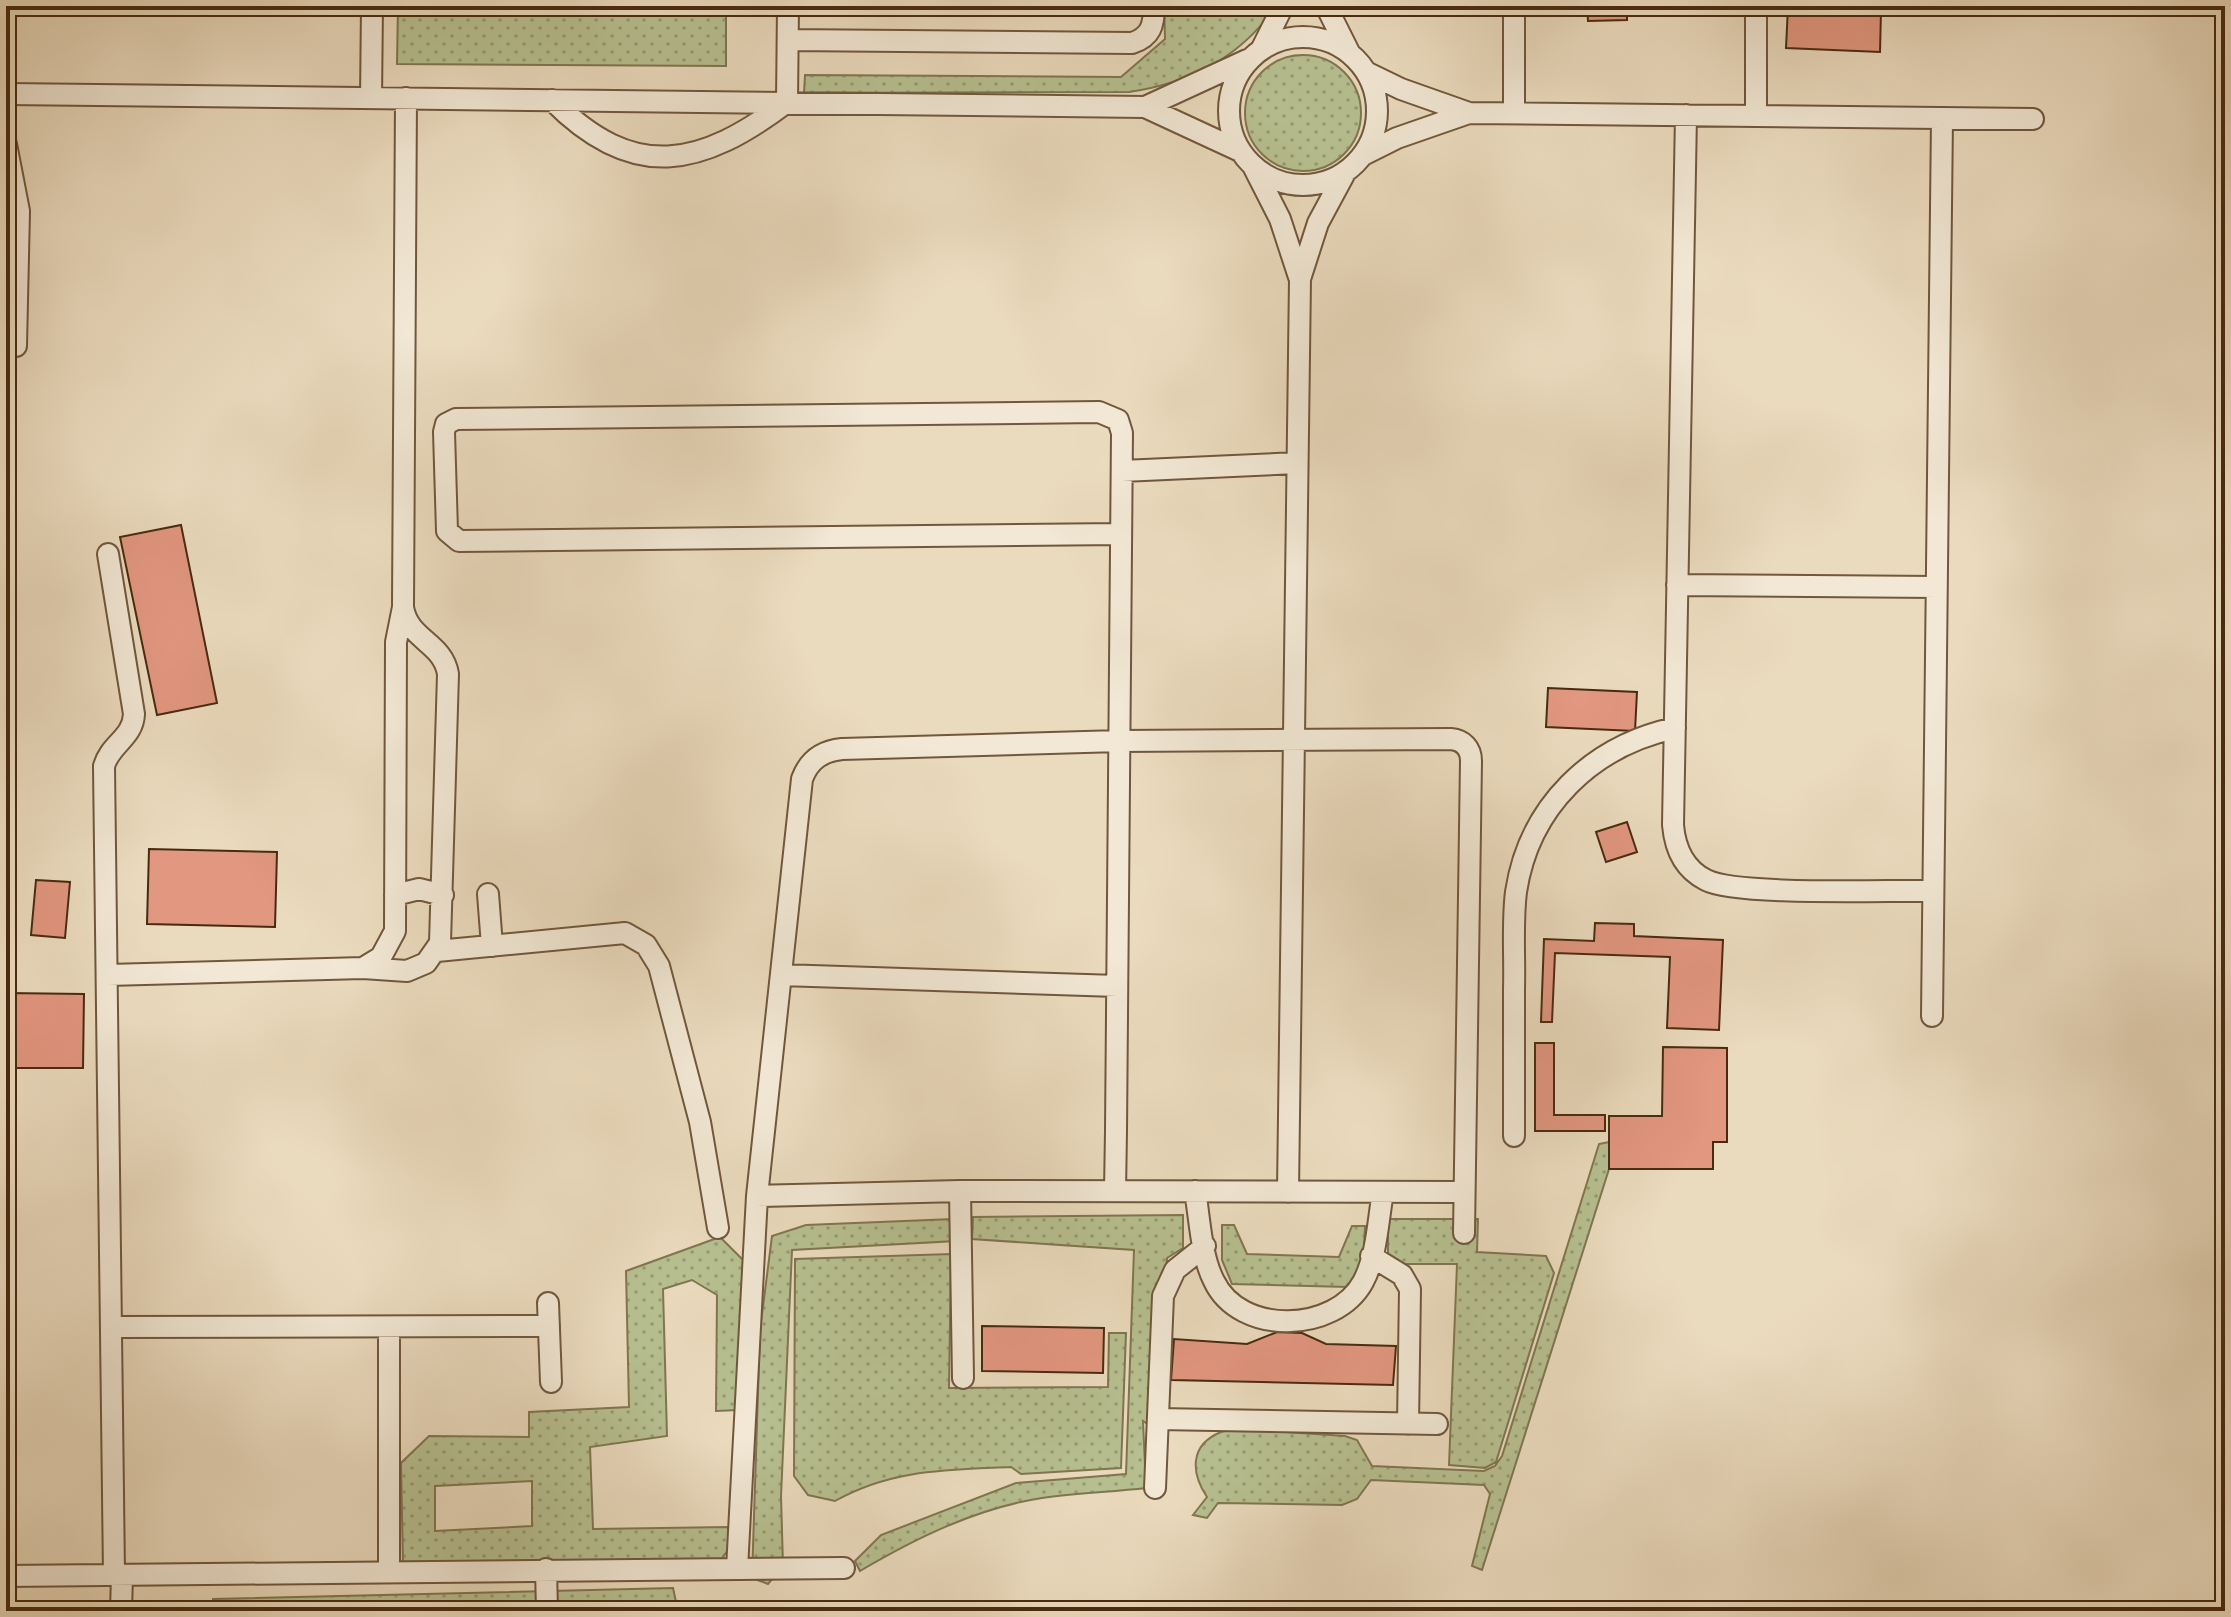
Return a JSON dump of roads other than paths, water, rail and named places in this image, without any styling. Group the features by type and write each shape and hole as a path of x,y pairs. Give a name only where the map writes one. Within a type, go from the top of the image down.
{"lane":[{"path":"371,98 372,6"},
{"path":"787,102 788,6"},
{"path":"788,40 1132,43 1147,36 1152,29 1154,6"},
{"path":"1283,6 1256,54 1237,75 1229,104 1231,133 1280,219 1300,279"},
{"path":"1326,6 1349,52 1368,73 1376,94 1378,115 1373,136 1363,155"},
{"path":"1514,6 1514,113"},
{"path":"1756,6 1756,116"},
{"path":"1145,107 1297,36 1333,43 1349,52"},
{"path":"1368,73 1412,94 1469,113 2033,119"},
{"path":"6,94 1145,107 1289,184 1329,181 1363,155 1397,138 1469,113"},
{"path":"363,968 381,957 392,940 395,895 396,654 403,607 406,98"},
{"path":"552,100 592,137 618,149 649,156 680,156 711,149 737,138 787,102"},
{"path":"1686,115 1674,838 1684,862 1704,879 1728,887 1933,891"},
{"path":"1932,1016 1942,118"},
{"path":"6,144 19,211 16,346"},
{"path":"1288,1192 1300,279 1318,223 1346,171"},
{"path":"1115,1191 1122,471 1121,426 1106,412 456,419 446,424 444,432 447,531 459,541 1121,534"},
{"path":"1122,471 1297,463"},
{"path":"108,554 134,714 132,728 107,757 104,766 112,1327 121,1611"},
{"path":"1677,585 1936,587"},
{"path":"108,975 363,968 407,971 432,957 442,935 448,674 438,649 422,640 408,625 403,607"},
{"path":"396,654 422,640"},
{"path":"1514,1136 1515,917 1524,856 1553,801 1582,771 1616,748 1675,728"},
{"path":"737,1569 757,1196 802,779 817,757 842,749 1119,741 1451,739 1462,742 1469,750 1464,1233"},
{"path":"395,895 419,889 443,895"},
{"path":"488,894 492,946"},
{"path":"392,940 410,957 432,957 492,946 625,933 646,945 654,954 688,1069 718,1228"},
{"path":"781,975 1117,986"},
{"path":"757,1196 960,1191 1464,1192"},
{"path":"960,1191 963,1378"},
{"path":"1195,1191 1206,1255 1223,1296 1236,1308 1252,1316 1287,1320 1318,1318 1345,1304 1363,1282 1370,1262 1383,1192"},
{"path":"1155,1488 1165,1286 1175,1270 1206,1255"},
{"path":"1370,1262 1402,1275 1410,1289 1408,1424"},
{"path":"548,1303 551,1382"},
{"path":"112,1327 549,1326"},
{"path":"389,1327 389,1572"},
{"path":"1158,1419 1437,1424"},
{"path":"6,1576 844,1568"},
{"path":"546,1569 547,1611"}]}
